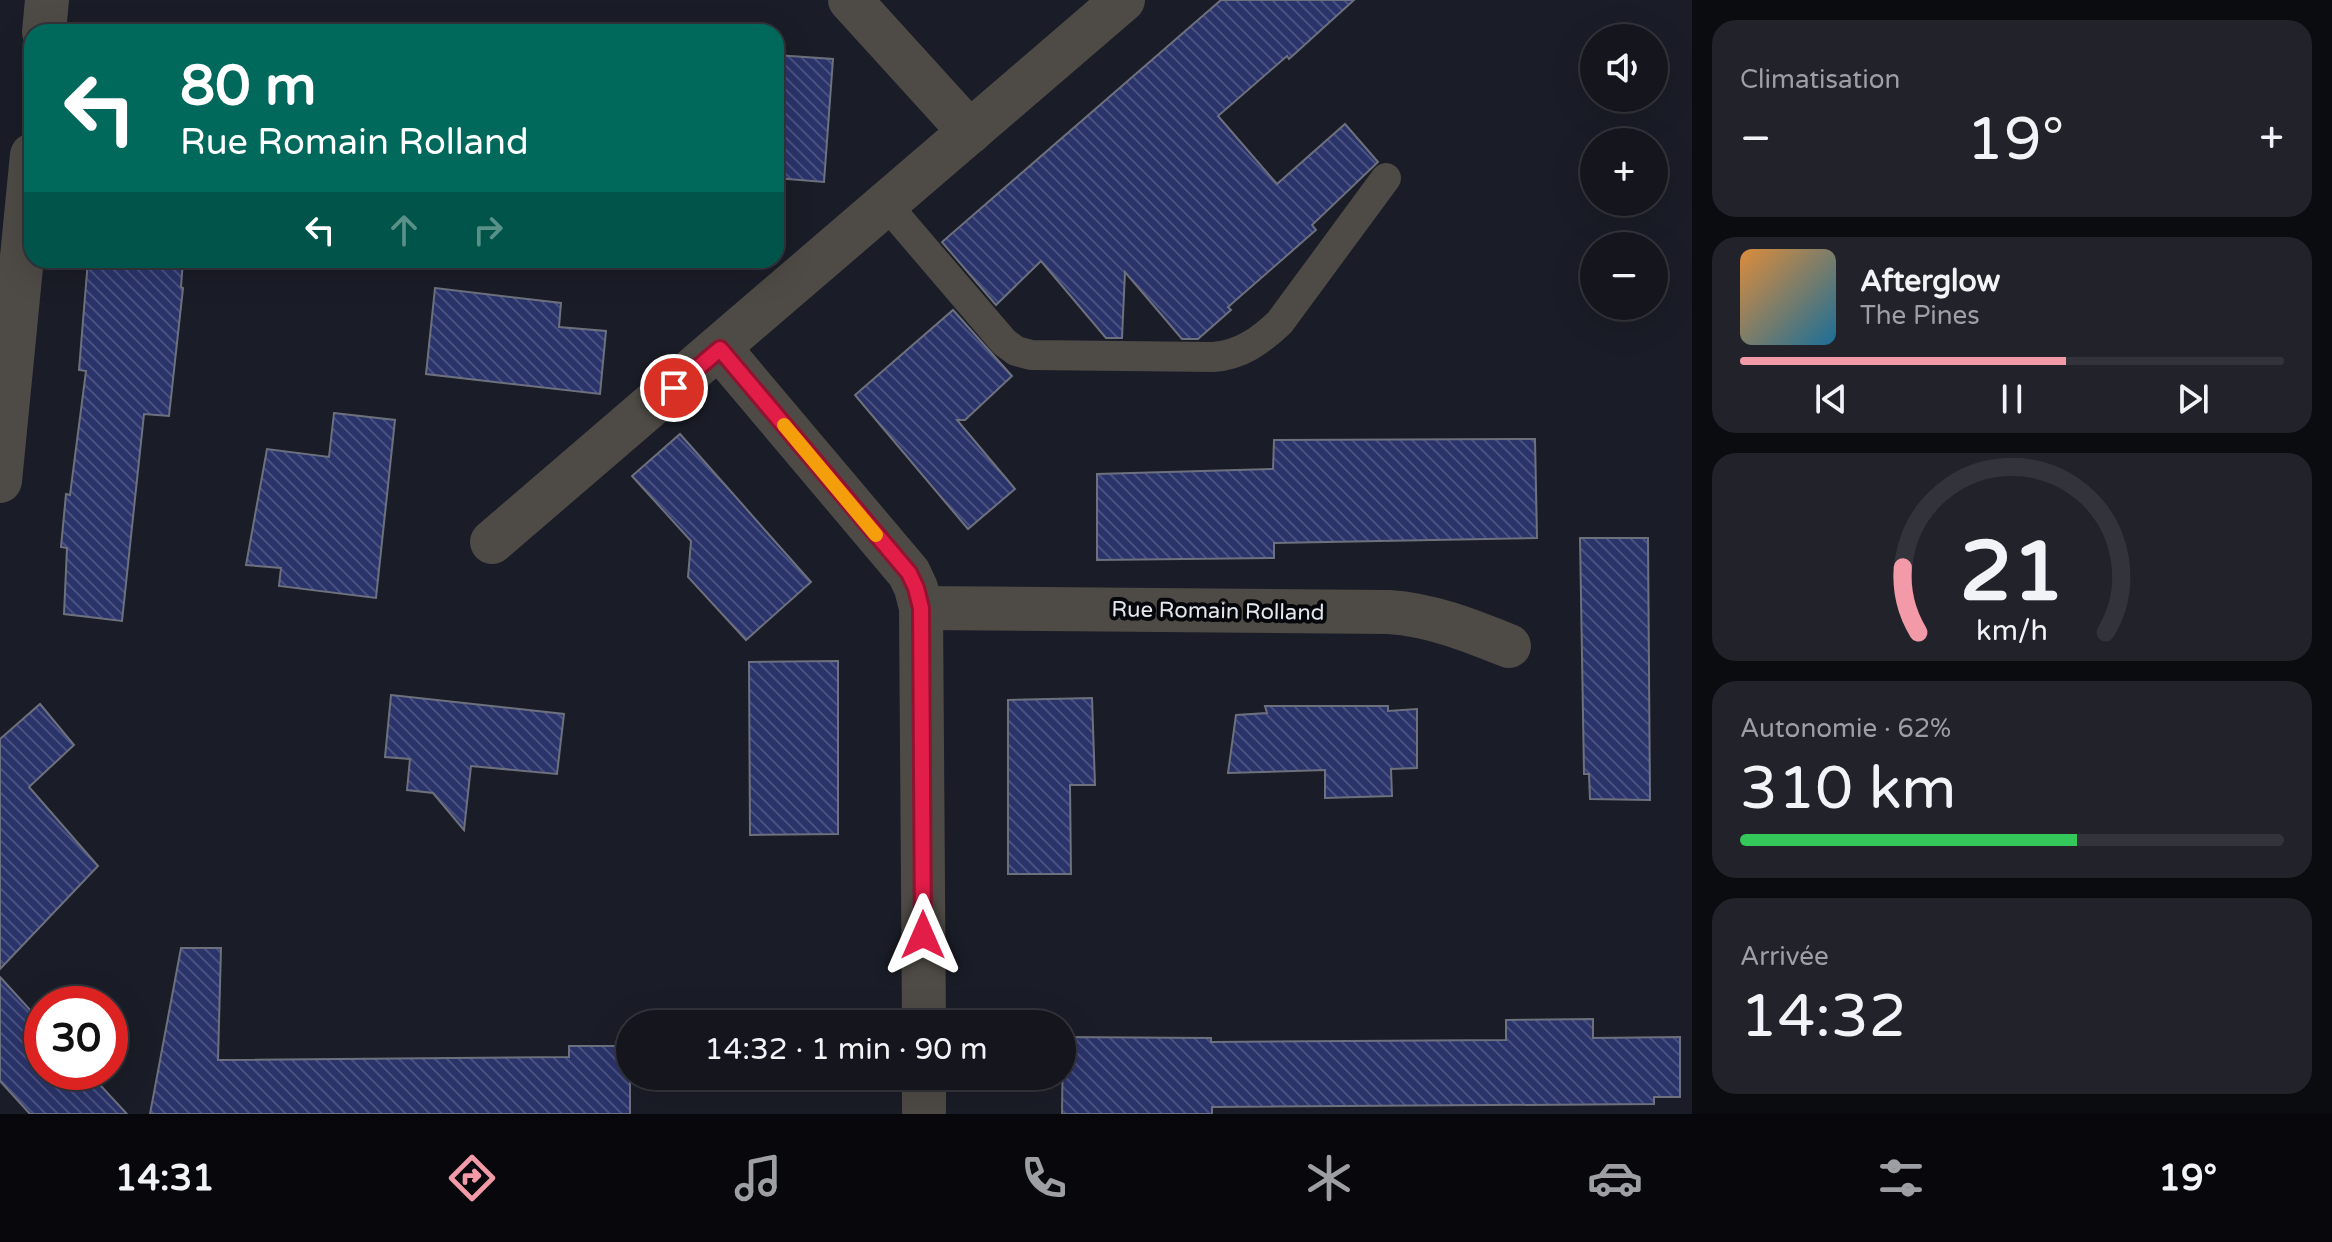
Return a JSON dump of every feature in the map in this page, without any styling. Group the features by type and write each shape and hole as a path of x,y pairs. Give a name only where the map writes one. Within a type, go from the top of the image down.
{"street":[{"path":"850,0 970,132"},
{"path":"492,542 1123,0"},
{"path":"0,481 24,236"},
{"path":"720,349 909,573 916,588 921,608 924,1010"},
{"name":"Rue Romain Rolland","path":"921,608 1389,612 1418,614 1450,622 1509,646"},
{"path":"924,1090 924,1114"}],"lane":[{"path":"886,204 1004,342 1016,351 1031,355 1213,357 1228,356 1246,349 1262,340 1280,322 1386,178"}],"building":[{"path":"1221,0 1354,0 1289,59 1287,56 1218,116 1277,184 1345,124 1378,162 1312,225 1316,230 1228,307 1231,310 1198,339 1182,339 1125,272 1122,338 1106,338 1041,261 996,305 942,242"},
{"path":"784,56 833,59 824,182 784,179"},
{"path":"87,268 182,268 169,416 144,414 122,621 64,614 67,548 61,547 66,494 70,495 86,371 79,370"},
{"path":"435,288 561,303 559,327 606,331 600,394 426,374"},
{"path":"953,310 1012,376 965,420 957,420 1015,489 968,529 855,395"},
{"path":"334,413 395,420 376,598 279,586 281,568 246,565 267,449 329,457"},
{"path":"680,434 811,582 746,640 688,577 691,541 632,476"},
{"path":"1535,439 1537,538 1274,543 1274,558 1097,560 1097,474 1273,469 1274,440"},
{"path":"1580,538 1648,538 1650,800 1590,799 1589,774 1584,774"},
{"path":"838,661 838,834 750,835 749,662"},
{"path":"391,695 564,714 557,774 471,766 464,830 433,793 407,790 410,759 385,757"},
{"path":"1092,698 1095,785 1070,785 1071,874 1008,874 1008,700"},
{"path":"40,704 74,745 29,787 98,866 0,969 0,739"},
{"path":"1265,706 1388,706 1388,711 1417,709 1417,768 1391,769 1392,796 1325,798 1325,770 1228,773 1236,715 1267,713"},
{"path":"181,948 221,948 218,1060 569,1057 569,1046 616,1046 616,1090 630,1090 630,1114 150,1114"},
{"path":"0,977 24,1003 24,1090 105,1090 127,1114 30,1114 0,1081"},
{"path":"1593,1019 1593,1038 1680,1037 1680,1097 1654,1097 1654,1104 1212,1107 1212,1114 1062,1114 1062,1090 1076,1090 1076,1037 1211,1038 1211,1042 1506,1040 1506,1020"}],"slow traffic":[{"path":"784,425 876,535"}],"route":[{"path":"674,388 720,349 909,573 916,588 921,608 923,935"}]}
